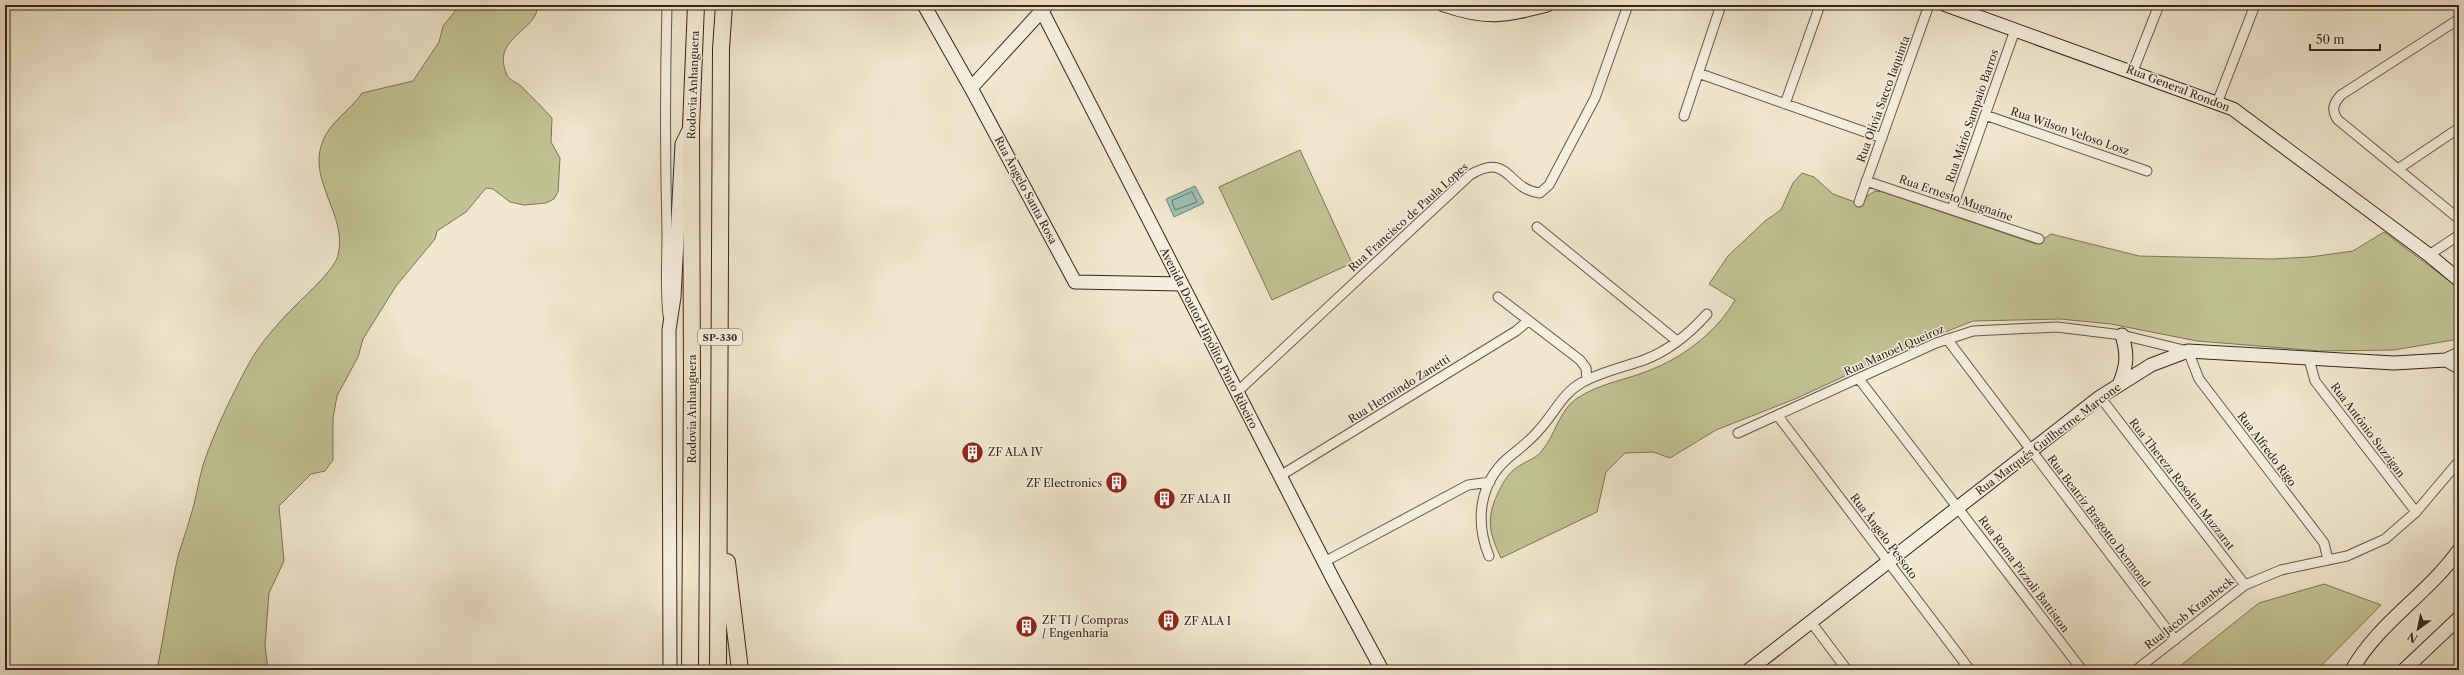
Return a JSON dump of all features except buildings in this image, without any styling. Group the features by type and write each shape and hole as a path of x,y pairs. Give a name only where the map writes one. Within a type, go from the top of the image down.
{"highway":[{"name":"Rodovia Anhanguera","path":"690,670 692,387 691,126 696,5"},
{"name":"SP-330","path":"718,670 721,57 724,5"},
{"path":"719,485 740,670"}],"street":[{"path":"667,5 664,114 667,260 665,292 669,330 670,670"},
{"name":"Rua Ângelo Santa Rosa","path":"924,5 972,88 1075,282 1182,284"},
{"path":"1444,5 1474,15 1508,15 1547,5"},
{"name":"Rua Francisco de Paula Lopes","path":"1237,392 1470,175 1485,166 1499,167 1529,192 1540,193 1549,185 1595,98 1628,5"},
{"path":"1684,116 1721,5"},
{"path":"1785,104 1820,5"},
{"name":"Rua Olívia Sacco Iaquinta","path":"1859,202 1930,5"},
{"name":"Rua General Rondon","path":"1946,5 2133,71 2233,109 2429,255 2459,280"},
{"path":"2133,71 2159,5"},
{"path":"2217,103 2255,5"},
{"path":"972,88 1043,7"},
{"name":"Avenida Doutor Hipólito Pinto Ribeiro","path":"1043,7 1237,392 1324,562 1382,670"},
{"path":"2459,19 2341,95 2334,103 2333,113 2338,120 2459,219"},
{"name":"Rua Mário Sampaio Barros","path":"1952,210 2015,30"},
{"path":"1698,73 1882,138"},
{"name":"Rua Wilson Veloso Losz","path":"1985,115 2146,170"},
{"path":"669,330 674,297 682,144 691,126"},
{"path":"2398,169 2459,128"},
{"name":"Rua Ernesto Mugnaine","path":"1866,181 2039,239"},
{"path":"1538,227 1677,341"},
{"path":"2429,255 2459,235"},
{"path":"1498,298 1580,360 1586,368 1587,380"},
{"path":"1488,556 1482,538 1480,520 1483,501 1490,482 1508,459 1539,430 1562,398 1587,380 1646,359 1677,341 1707,314"},
{"name":"Rua Hermindo Zanetti","path":"1280,476 1516,331 1528,321"},
{"name":"Rua Manoel Queiroz","path":"1738,433 1947,339 1973,331 2057,327 2122,335 2188,351"},
{"path":"2119,385 2126,368 2128,353 2122,335"},
{"name":"Rua Beatriz Bragotto Dermond","path":"1947,339 2174,640"},
{"name":"Rua Marquês Guilherme Marcone","path":"1750,670 2100,397 2151,365 2188,351 2394,363 2446,360 2459,354"},
{"name":"Rua Alfredo Rigo","path":"2188,351 2199,379 2324,543 2328,560"},
{"name":"Rua Antônio Suzzigan","path":"2309,359 2315,381 2416,512"},
{"path":"2446,360 2459,367"},
{"name":"Rua Roma Pizzoli Battiston","path":"1859,379 2082,670"},
{"name":"Rua Thereza Rosolen Mazzarat","path":"2100,397 2245,585"},
{"name":"Rua Ângelo Pessoto","path":"1778,416 1970,670"},
{"name":"Rua Jacob Krambeck","path":"2136,670 2245,585 2281,570 2347,556 2385,539 2416,512 2459,461"},
{"path":"1324,562 1468,485 1490,482"},
{"path":"2352,670 2359,657 2382,631 2434,581 2459,550"},
{"path":"2404,670 2459,618"},
{"path":"1811,622 1847,670"}],"green space":[{"path":"460,5 538,5 536,14 531,21 510,42 505,50 503,59 508,77 512,81 519,84 552,118 551,142 560,158 558,192 554,199 546,203 524,205 510,202 493,189 486,188 466,212 437,231 435,239 396,286 363,339 358,357 337,396 333,418 333,460 325,471 311,474 279,506 284,561 269,593 265,646 268,670 157,670 177,559 192,512 203,465 218,426 229,401 258,349 283,318 314,288 332,267 338,255 340,241 338,227 320,171 319,157 325,136 362,93 413,81 439,42 443,26"},
{"path":"1300,150 1352,263 1272,300 1219,187"},
{"path":"1802,173 1814,177 1833,194 1863,205 1866,197 1875,191 1883,192 2036,244 2051,234 2139,256 2272,259 2310,257 2353,251 2384,232 2459,288 2459,339 2394,350 2320,351 2197,341 2111,324 2060,319 1973,321 1910,346 1795,399 1716,430 1670,458 1653,452 1625,453 1606,472 1597,512 1501,558 1493,540 1490,524 1492,507 1508,475 1516,468 1536,457 1541,452 1550,439 1565,410 1576,399 1605,385 1645,372 1666,363 1689,349 1711,331 1735,300 1709,284 1728,256 1765,221 1781,210 1793,183"},
{"path":"2324,584 2381,605 2317,670 2175,670 2259,603"}],"water":[{"path":"1195,186 1204,203 1174,217 1166,199"}],"place":[{"name":"ZF ALA IV","path":"973,452"},
{"name":"ZF Electronics","path":"1117,483"},
{"name":"ZF ALA II","path":"1165,499"},
{"name":"ZF ALA I","path":"1168,621"},
{"name":"ZF TI / Compras / Engenharia","path":"1026,626"}]}
